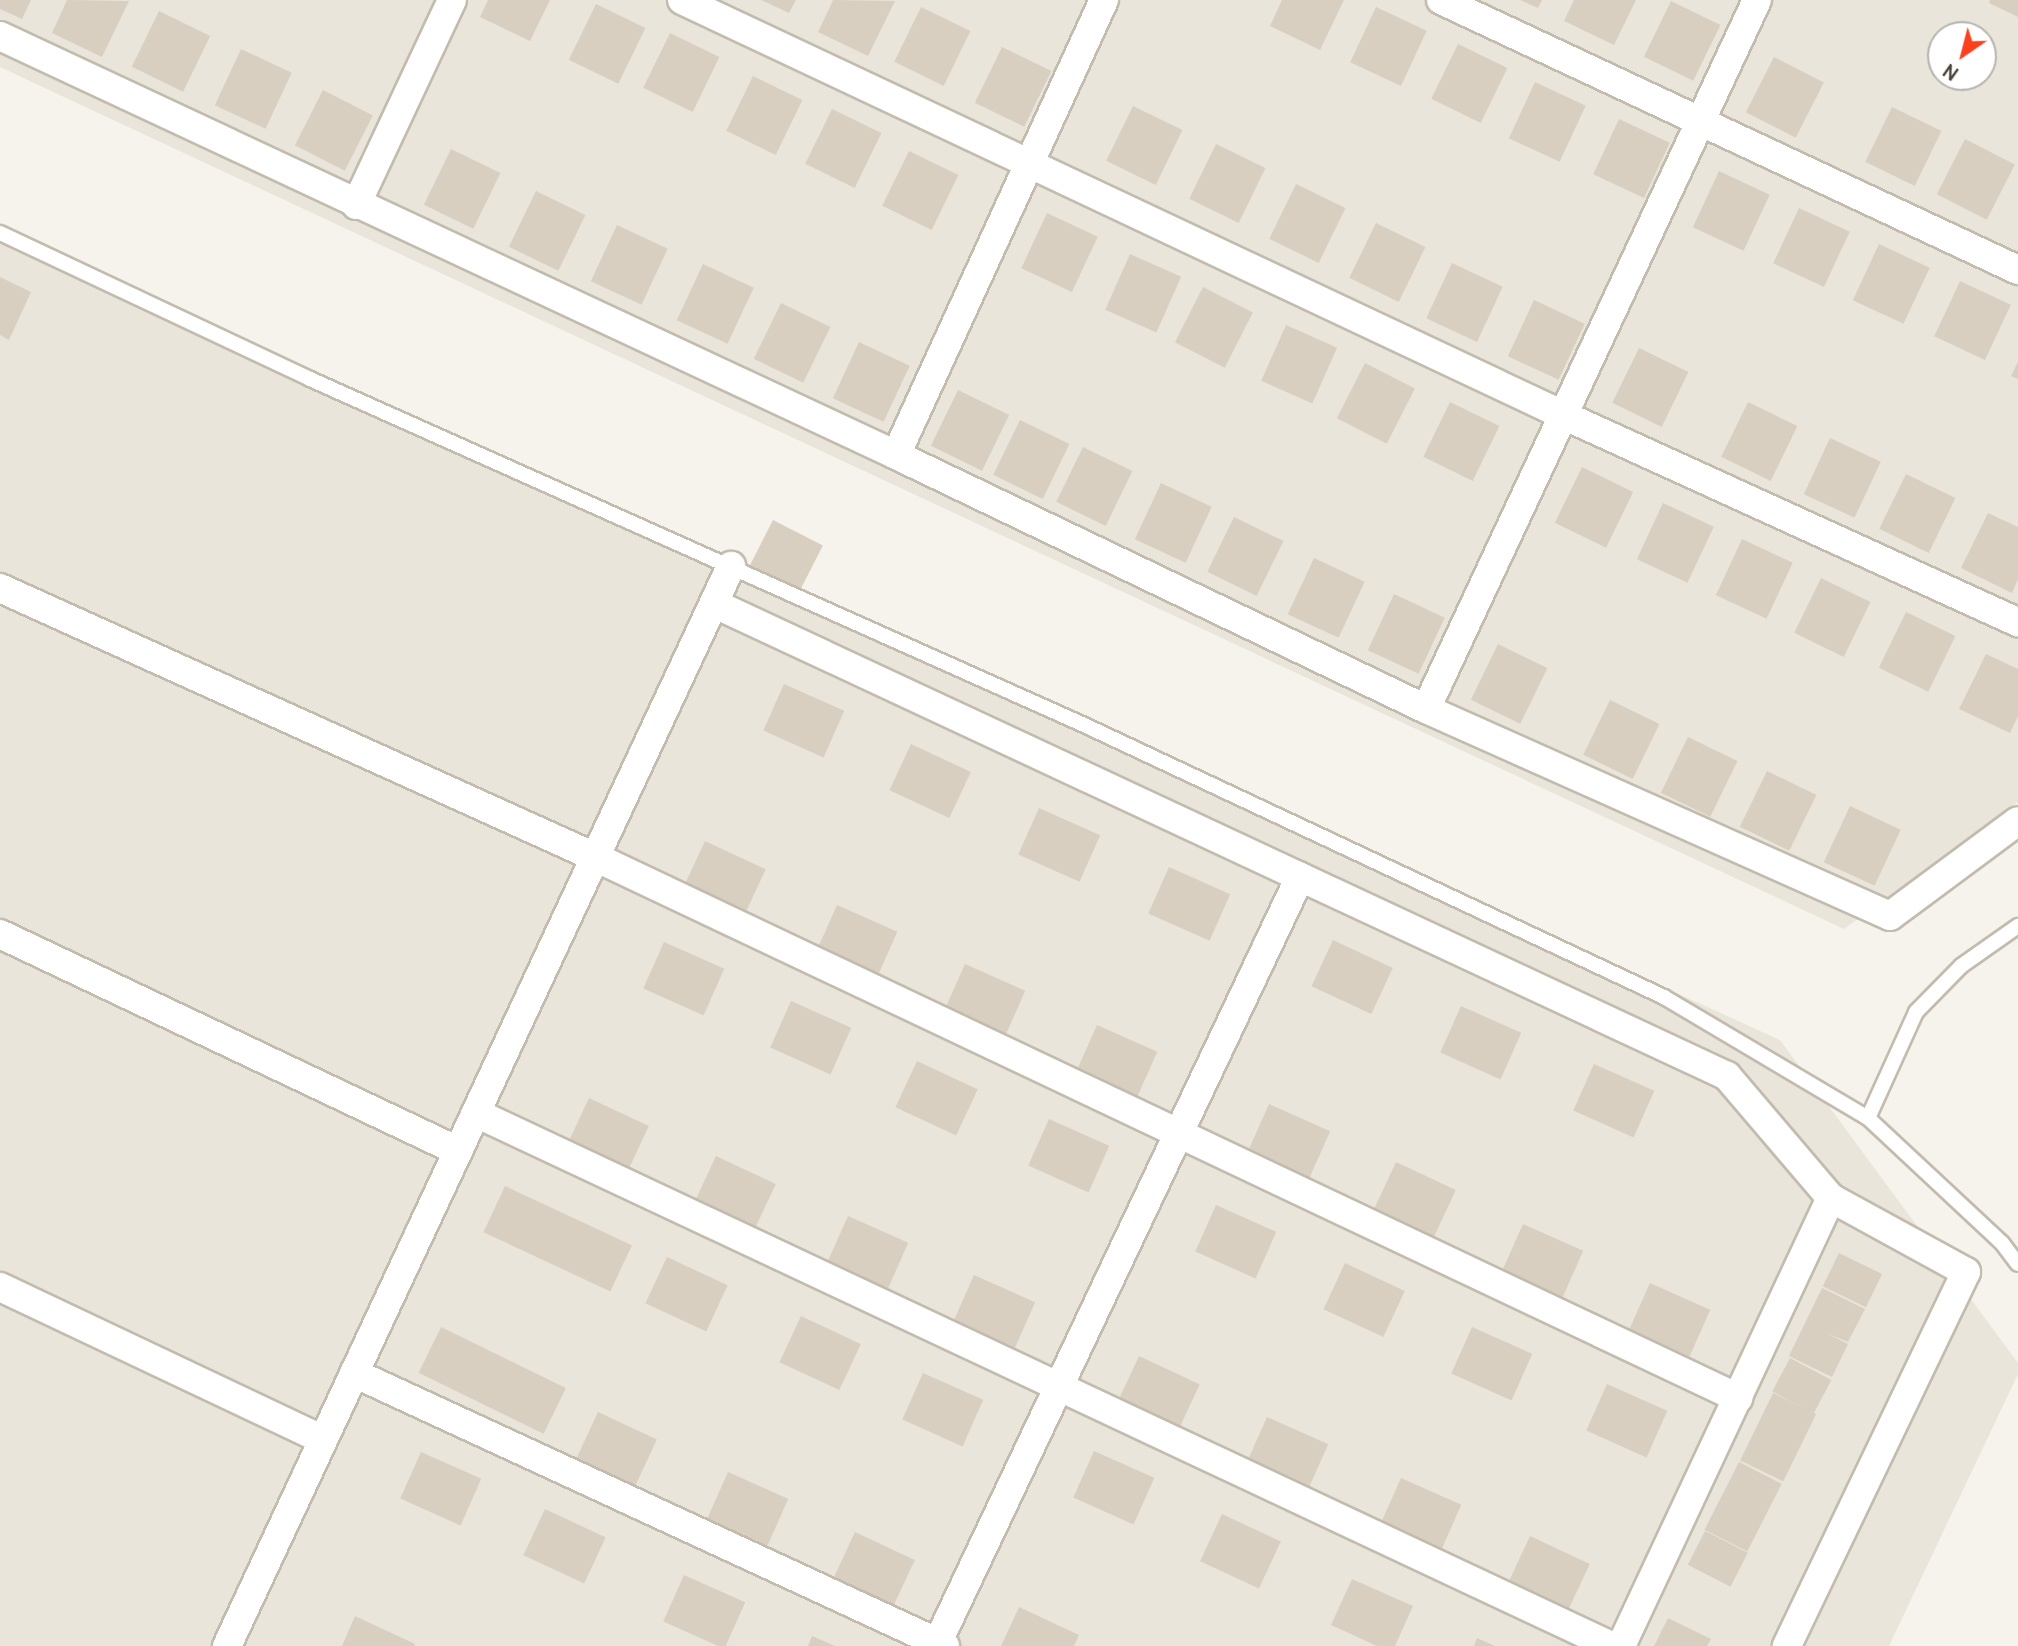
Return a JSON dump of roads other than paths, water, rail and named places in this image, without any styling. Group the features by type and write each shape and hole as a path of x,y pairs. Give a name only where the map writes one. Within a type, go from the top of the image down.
{"street":[{"path":"356,205 452,0"},
{"path":"682,0 1031,161 1563,415 2018,622"},
{"path":"896,455 1104,0"},
{"path":"1441,0 2018,270"},
{"path":"1426,709 1756,0"},
{"path":"0,36 356,205 896,455 1426,709 1890,916 2018,821"},
{"path":"232,1644 354,1373 731,566"},
{"path":"0,588 595,858 1738,1398"},
{"path":"715,604 1727,1076 1831,1198 1966,1272 1787,1646"},
{"path":"354,1373 940,1645 1300,877"},
{"path":"0,934 458,1151"},
{"path":"476,1113 1611,1646"},
{"path":"1621,1646 1831,1198"},
{"path":"0,1287 323,1440"}],"lane":[{"path":"0,233 298,374 1082,724 1664,997 1868,1118 2002,1243 2018,1264"},
{"path":"1868,1118 1916,1012 1961,966 2018,926"}]}
